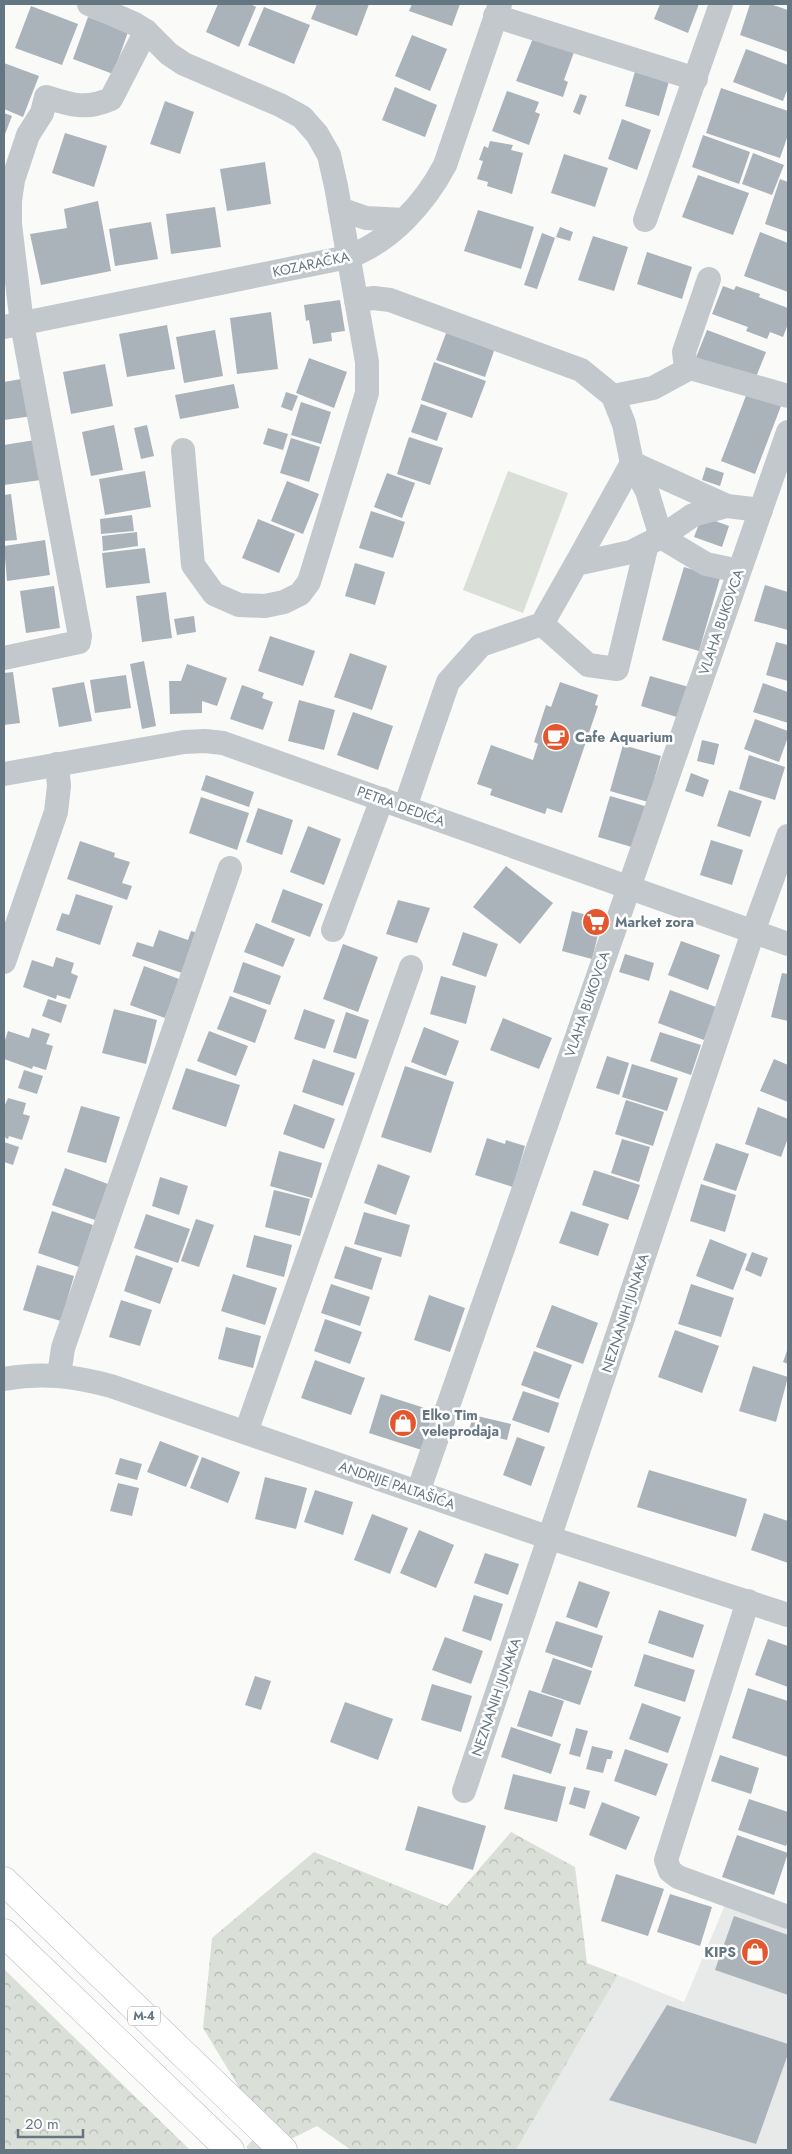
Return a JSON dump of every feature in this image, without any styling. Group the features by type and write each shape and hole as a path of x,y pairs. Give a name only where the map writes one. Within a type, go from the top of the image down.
{"main road":[{"name":"M-4","path":"4,1881 283,2150"},
{"name":"M-4","path":"4,1933 230,2150"}],"street":[{"path":"89,4 118,15 146,31 169,54 184,64 280,105 302,117 317,134 329,155 367,362 367,393 308,582 300,594 284,602 265,606 239,605 214,594 193,565 183,450"},
{"path":"645,220 722,4"},
{"path":"498,10 696,79"},
{"name":"KOZARAČKA","path":"13,326 348,257 366,249 404,220 424,199 445,165 498,10"},
{"path":"4,658 78,642 80,636 13,326 10,202 13,180 28,136 42,113 46,97 76,106 98,105 112,99 146,31"},
{"path":"340,209 366,218 404,220"},
{"path":"709,279 684,352 685,360 690,368 788,396"},
{"path":"356,300 374,298 390,300 581,370 613,396 624,424 632,463 647,491 654,540 617,669 588,665 542,624"},
{"path":"613,396 653,388 690,368"},
{"name":"VLAHA BUKOVCA","path":"418,1492 788,432"},
{"path":"632,463 728,506 761,510"},
{"path":"405,806 448,682 481,645 542,624 632,463"},
{"path":"576,564 631,552 693,515 728,506"},
{"path":"654,540 706,564 740,570"},
{"name":"PETRA DEDIĆA","path":"4,774 160,746 205,741 223,743 405,806 628,888 788,944"},
{"path":"4,962 56,812 59,786 57,764"},
{"path":"334,930 382,799"},
{"name":"NEZNANIH JUNAKA","path":"464,1791 753,932 788,836"},
{"path":"59,1375 63,1348 230,868"},
{"path":"246,1432 411,967"},
{"name":"ANDRIJE PALTAŠIĆA","path":"4,1379 18,1376 59,1375 78,1377 111,1386 550,1538 788,1615"},
{"path":"748,1602 666,1860 670,1871 678,1877 788,1917"}],"shaded area":[{"path":"725,1905 788,1929 788,2150 516,2150 618,1975 684,2002"}],"green space":[{"path":"508,471 568,493 523,613 463,590"},
{"path":"511,1832 575,1867 587,1963 618,1975 516,2150 351,2150 317,2126 291,2139 249,2104 203,2028 212,1938 314,1852 447,1906"},
{"path":"4,1969 190,2150 4,2150"},
{"path":"255,2138 267,2150 249,2150 246,2147"}],"building":[{"path":"218,4 250,4 256,7 239,47 206,32"},
{"path":"317,4 369,4 357,36 311,19"},
{"path":"412,4 460,4 452,26 409,11"},
{"path":"660,4 699,4 688,33 654,19"},
{"path":"750,4 770,4 788,10 788,52 740,35"},
{"path":"31,6 78,24 62,65 15,48"},
{"path":"264,7 310,25 294,64 248,45"},
{"path":"88,17 128,32 113,74 73,59"},
{"path":"412,35 447,49 430,91 395,76"},
{"path":"533,38 574,52 564,80 568,82 563,97 516,81"},
{"path":"746,49 788,65 788,88 783,101 733,82"},
{"path":"4,63 39,76 23,117 4,109"},
{"path":"636,68 670,78 659,116 625,106"},
{"path":"395,87 437,105 425,137 382,120"},
{"path":"721,88 788,111 788,135 780,158 706,133"},
{"path":"507,91 539,102 535,112 540,114 529,145 492,131"},
{"path":"580,94 587,96 580,115 573,112"},
{"path":"165,101 194,112 180,154 150,144"},
{"path":"4,113 12,116 4,137"},
{"path":"622,119 651,130 637,170 608,159"},
{"path":"65,133 107,146 94,187 52,173"},
{"path":"703,135 750,152 739,184 692,167"},
{"path":"490,141 513,145 511,150 523,153 512,194 487,186 488,182 477,179 483,161 479,160 484,146 488,148"},
{"path":"753,153 784,165 772,195 742,184"},
{"path":"564,154 608,168 595,207 551,193"},
{"path":"265,162 271,204 227,211 220,169"},
{"path":"698,175 749,193 733,235 682,217"},
{"path":"780,179 788,182 788,232 765,224"},
{"path":"98,201 111,271 41,285 30,234 67,228 64,209"},
{"path":"215,207 221,247 171,254 166,214"},
{"path":"478,210 534,227 521,269 464,251"},
{"path":"151,222 158,259 115,266 109,229"},
{"path":"560,227 573,232 570,241 556,237"},
{"path":"760,232 788,243 788,292 744,276"},
{"path":"542,233 555,238 537,289 524,285"},
{"path":"593,236 628,247 614,291 578,280"},
{"path":"647,252 692,267 682,299 637,284"},
{"path":"723,286 734,290 736,286 760,294 759,297 788,308 788,324 783,337 770,332 767,339 746,331 748,327 712,314"},
{"path":"340,300 345,331 331,333 332,341 313,344 309,320 306,321 304,305"},
{"path":"271,312 278,369 237,374 230,318"},
{"path":"167,325 175,369 127,377 119,334"},
{"path":"448,328 496,345 485,377 436,360"},
{"path":"215,330 223,376 184,383 176,337"},
{"path":"707,330 766,352 754,382 695,360"},
{"path":"309,358 347,372 334,408 296,393"},
{"path":"434,362 486,381 472,418 421,400"},
{"path":"105,364 113,406 71,414 63,372"},
{"path":"27,378 33,416 4,420 4,382"},
{"path":"234,384 239,408 180,419 175,395"},
{"path":"286,392 298,396 292,411 281,407"},
{"path":"747,393 781,406 755,474 721,461"},
{"path":"301,402 331,412 321,444 291,435"},
{"path":"421,404 447,413 437,441 411,432"},
{"path":"114,425 123,470 91,476 82,432"},
{"path":"147,425 154,456 141,459 134,428"},
{"path":"268,428 288,434 283,450 263,444"},
{"path":"409,437 443,448 430,485 397,474"},
{"path":"291,438 320,447 309,482 280,473"},
{"path":"35,440 41,480 4,485 4,445"},
{"path":"706,467 724,473 720,486 702,480"},
{"path":"145,471 151,507 105,515 99,479"},
{"path":"387,473 415,483 402,518 374,507"},
{"path":"287,481 319,494 303,534 271,521"},
{"path":"11,494 17,540 4,541 4,495"},
{"path":"371,511 405,522 393,558 359,548"},
{"path":"132,515 134,531 101,534 100,519"},
{"path":"702,516 729,526 722,547 694,537"},
{"path":"258,519 295,534 279,573 242,558"},
{"path":"137,532 138,546 103,551 102,536"},
{"path":"45,540 50,575 7,581 4,546"},
{"path":"145,548 150,583 106,588 102,553"},
{"path":"355,563 385,572 375,605 345,596"},
{"path":"684,567 720,578 699,651 662,640"},
{"path":"765,585 788,592 788,630 754,621"},
{"path":"54,586 60,628 26,633 20,591"},
{"path":"166,592 172,638 142,642 136,596"},
{"path":"194,616 196,632 177,635 174,619"},
{"path":"270,636 315,651 303,686 258,671"},
{"path":"776,642 788,645 788,681 766,675"},
{"path":"350,653 387,666 372,710 334,697"},
{"path":"144,661 156,726 142,729 130,664"},
{"path":"187,664 227,678 217,706 202,701 202,713 170,714 169,681 181,681"},
{"path":"13,672 20,723 4,725 4,673"},
{"path":"126,675 131,708 95,713 90,680"},
{"path":"650,676 689,687 680,718 641,706"},
{"path":"84,682 92,721 59,727 52,688"},
{"path":"560,682 598,695 595,705 598,706 562,813 547,808 545,814 490,795 492,789 477,784 491,745 533,760 538,744 534,742 546,705 551,707"},
{"path":"763,683 788,692 788,723 753,712"},
{"path":"242,685 264,693 262,698 273,702 263,730 230,719"},
{"path":"299,700 335,710 324,750 288,741"},
{"path":"353,712 393,726 378,770 337,755"},
{"path":"755,719 788,731 788,737 779,762 744,749"},
{"path":"702,740 719,744 714,765 697,761"},
{"path":"623,745 661,756 648,802 610,791"},
{"path":"749,755 785,767 775,800 739,789"},
{"path":"691,773 709,780 703,797 685,791"},
{"path":"206,775 254,792 249,807 201,790"},
{"path":"729,790 762,801 750,837 717,826"},
{"path":"610,796 648,807 635,848 598,837"},
{"path":"201,797 249,813 237,850 189,833"},
{"path":"258,808 293,820 282,855 246,842"},
{"path":"308,826 341,839 324,885 290,872"},
{"path":"711,840 743,850 732,885 700,875"},
{"path":"80,841 115,853 114,857 130,862 122,883 132,886 127,900 67,879"},
{"path":"506,866 553,903 520,944 473,907"},
{"path":"283,889 323,904 310,937 271,922"},
{"path":"76,894 113,906 100,945 56,930 62,913 69,915"},
{"path":"398,900 430,908 417,943 386,934"},
{"path":"572,911 602,919 592,959 562,951"},
{"path":"256,923 295,939 283,967 244,952"},
{"path":"159,930 188,940 191,931 202,934 188,975 132,956 137,942 153,947"},
{"path":"463,932 498,944 486,977 452,965"},
{"path":"681,941 720,955 708,990 668,975"},
{"path":"343,944 378,957 358,1012 323,999"},
{"path":"625,954 654,963 649,981 619,972"},
{"path":"56,957 74,963 71,973 78,976 70,999 57,995 56,999 23,987 32,960 53,967"},
{"path":"243,962 281,976 270,1005 233,992"},
{"path":"144,966 179,979 165,1018 130,1005"},
{"path":"782,973 788,974 788,1021 771,1017"},
{"path":"441,976 476,986 466,1024 430,1014"},
{"path":"670,990 716,1007 704,1040 658,1023"},
{"path":"230,996 267,1010 255,1043 217,1029"},
{"path":"48,999 67,1005 61,1023 42,1016"},
{"path":"114,1009 157,1020 146,1064 102,1053"},
{"path":"304,1009 335,1020 325,1049 294,1039"},
{"path":"346,1012 369,1020 356,1059 333,1052"},
{"path":"503,1018 552,1038 539,1069 490,1050"},
{"path":"424,1027 459,1041 446,1076 411,1062"},
{"path":"32,1028 50,1034 46,1044 53,1046 46,1070 33,1066 32,1069 4,1059 4,1043 8,1031 29,1038"},
{"path":"209,1031 248,1046 236,1076 197,1061"},
{"path":"660,1032 701,1045 691,1075 650,1061"},
{"path":"607,1056 629,1063 619,1095 596,1088"},
{"path":"313,1059 355,1073 343,1106 302,1092"},
{"path":"774,1059 788,1065 788,1102 760,1091"},
{"path":"632,1064 678,1078 667,1111 622,1097"},
{"path":"405,1066 454,1082 431,1153 381,1137"},
{"path":"186,1068 240,1085 226,1127 172,1109"},
{"path":"24,1070 43,1076 37,1094 18,1088"},
{"path":"8,1098 26,1103 23,1114 30,1116 22,1140 9,1136 8,1139 4,1137 4,1107"},
{"path":"626,1100 664,1112 653,1146 615,1134"},
{"path":"294,1104 335,1119 324,1149 283,1134"},
{"path":"81,1106 120,1117 106,1163 67,1152"},
{"path":"758,1107 788,1119 788,1138 781,1157 745,1144"},
{"path":"487,1138 505,1144 506,1140 525,1146 513,1187 475,1175"},
{"path":"622,1139 650,1147 639,1182 611,1173"},
{"path":"4,1142 19,1147 13,1165 4,1162"},
{"path":"716,1143 749,1154 736,1191 703,1180"},
{"path":"279,1151 322,1163 312,1198 270,1186"},
{"path":"378,1164 410,1176 396,1215 364,1203"},
{"path":"65,1168 108,1184 95,1220 52,1205"},
{"path":"594,1170 640,1185 628,1220 582,1205"},
{"path":"160,1177 188,1186 179,1215 152,1206"},
{"path":"701,1184 736,1195 725,1232 690,1221"},
{"path":"274,1190 310,1199 300,1236 265,1227"},
{"path":"52,1211 93,1225 79,1267 38,1253"},
{"path":"571,1211 609,1224 598,1256 559,1243"},
{"path":"364,1212 410,1225 401,1257 354,1244"},
{"path":"146,1214 190,1229 178,1263 134,1248"},
{"path":"196,1219 214,1225 199,1267 181,1261"},
{"path":"254,1235 292,1245 284,1277 246,1267"},
{"path":"710,1239 747,1254 733,1290 696,1276"},
{"path":"345,1246 382,1258 372,1290 334,1278"},
{"path":"752,1252 768,1258 761,1277 745,1270"},
{"path":"136,1255 173,1268 160,1304 124,1291"},
{"path":"37,1265 74,1276 61,1321 23,1310"},
{"path":"233,1274 277,1288 265,1325 221,1311"},
{"path":"331,1284 370,1297 360,1326 321,1313"},
{"path":"691,1284 734,1298 721,1337 678,1324"},
{"path":"429,1295 465,1308 450,1352 414,1340"},
{"path":"121,1300 152,1310 140,1346 109,1337"},
{"path":"552,1305 598,1323 583,1364 536,1347"},
{"path":"325,1319 362,1332 350,1364 314,1351"},
{"path":"226,1327 261,1336 253,1368 218,1359"},
{"path":"675,1330 719,1346 702,1393 658,1377"},
{"path":"788,1348 788,1364 783,1362"},
{"path":"534,1351 572,1365 559,1399 521,1385"},
{"path":"315,1360 365,1378 351,1415 301,1398"},
{"path":"753,1366 788,1377 776,1422 739,1411"},
{"path":"523,1391 559,1403 549,1433 512,1420"},
{"name":"Elko Tim veleprodaja","path":"381,1394 437,1412 425,1451 369,1433"},
{"path":"473,1415 511,1424 507,1440 469,1431"},
{"path":"517,1437 545,1447 531,1486 503,1475"},
{"path":"160,1441 199,1456 186,1487 147,1472"},
{"path":"202,1457 240,1472 228,1503 190,1488"},
{"path":"120,1458 142,1464 137,1480 115,1474"},
{"path":"649,1470 747,1499 736,1537 637,1507"},
{"path":"265,1477 307,1488 296,1529 255,1519"},
{"path":"118,1483 139,1488 132,1516 110,1511"},
{"path":"315,1490 353,1502 343,1535 304,1522"},
{"path":"764,1513 788,1521 788,1563 751,1550"},
{"path":"372,1514 408,1528 390,1574 354,1560"},
{"path":"419,1530 454,1545 436,1588 400,1573"},
{"path":"485,1553 519,1564 508,1595 474,1583"},
{"path":"579,1581 610,1592 597,1628 566,1617"},
{"path":"474,1595 503,1604 491,1641 462,1631"},
{"path":"659,1610 704,1625 693,1658 648,1643"},
{"path":"556,1621 603,1636 592,1668 545,1652"},
{"path":"445,1637 483,1651 471,1684 432,1670"},
{"path":"768,1639 788,1646 788,1687 755,1675"},
{"path":"644,1654 695,1670 685,1702 634,1686"},
{"path":"553,1658 592,1671 580,1705 541,1692"},
{"path":"255,1676 271,1681 261,1710 245,1705"},
{"path":"432,1684 472,1696 461,1732 421,1720"},
{"path":"748,1688 788,1701 788,1757 732,1738"},
{"path":"529,1690 564,1701 552,1737 517,1726"},
{"path":"345,1702 393,1719 378,1760 330,1742"},
{"path":"642,1703 681,1717 668,1753 629,1739"},
{"path":"511,1727 561,1744 551,1774 501,1757"},
{"path":"576,1728 588,1731 580,1757 569,1754"},
{"path":"592,1746 613,1751 611,1759 607,1759 603,1773 586,1769"},
{"path":"625,1749 668,1764 656,1796 614,1781"},
{"path":"720,1755 759,1768 751,1794 711,1781"},
{"path":"513,1774 566,1787 557,1822 504,1809"},
{"path":"574,1787 590,1791 585,1809 569,1804"},
{"path":"749,1799 788,1812 788,1841 786,1846 738,1830"},
{"path":"602,1802 640,1817 626,1850 589,1835"},
{"path":"418,1806 486,1826 473,1870 405,1850"},
{"path":"737,1835 788,1853 774,1895 722,1877"},
{"path":"616,1874 664,1889 648,1936 601,1921"},
{"path":"670,1894 712,1907 700,1946 657,1932"},
{"name":"KIPS","path":"734,1916 788,1935 788,1995 715,1970"},
{"path":"667,2005 788,2044 788,2054 756,2144 609,2100"}],"place":[{"name":"Cafe Aquarium","path":"556,737"},
{"name":"Market zora","path":"596,922"},
{"name":"Elko Tim veleprodaja","path":"403,1423"},
{"name":"KIPS","path":"755,1952"}]}
